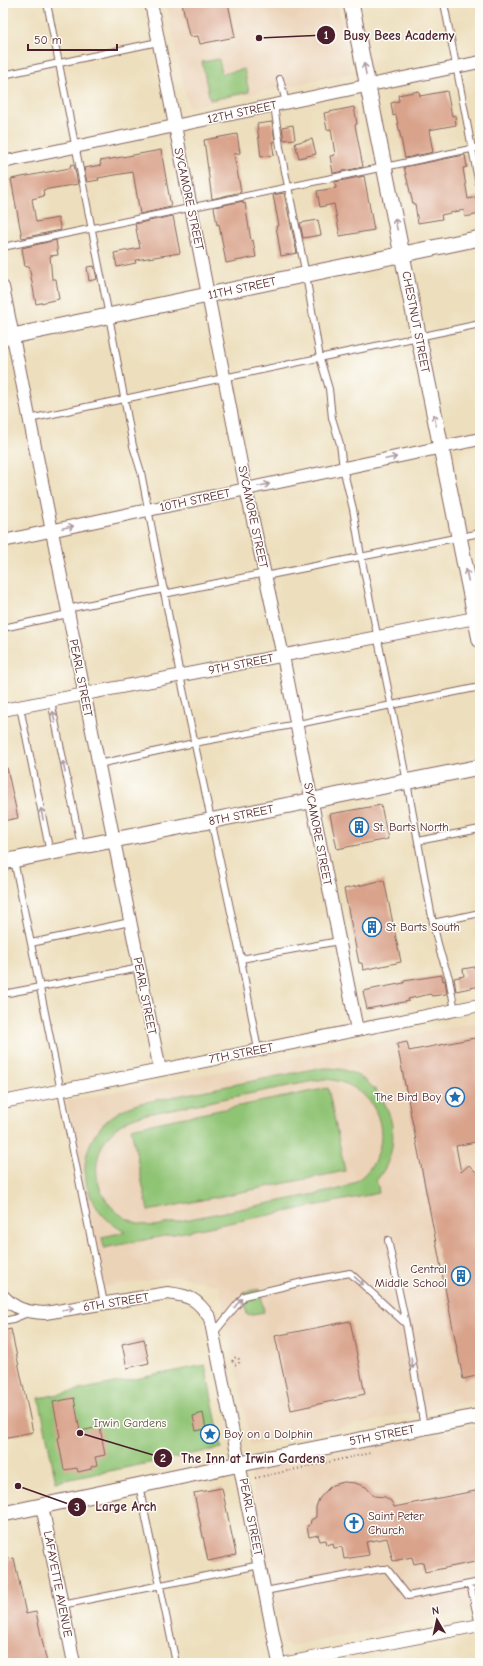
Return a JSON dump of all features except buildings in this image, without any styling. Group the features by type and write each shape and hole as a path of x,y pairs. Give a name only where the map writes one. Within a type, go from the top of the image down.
{"street":[{"name":"SYCAMORE STREET","path":"151,3 246,489 296,724 357,1030"},
{"name":"CHESTNUT STREET","path":"352,3 440,448 478,618 480,640"},
{"name":"12TH STREET","path":"3,162 480,62"},
{"name":"11TH STREET","path":"8,337 480,238"},
{"name":"PEARL STREET","path":"3,287 8,337 29,419 160,1070"},
{"name":"10TH STREET","path":"3,541 480,439"},
{"name":"9TH STREET","path":"3,710 478,618"},
{"name":"8TH STREET","path":"8,861 480,768"},
{"name":"7TH STREET","path":"3,1102 480,1006"},
{"name":"6TH STREET","path":"29,1312 45,1313 168,1293 186,1295 200,1303"},
{"path":"3,1296 13,1306 29,1312"},
{"name":"PEARL STREET","path":"200,1303 210,1318 280,1663"},
{"name":"5TH STREET","path":"3,1514 240,1464 480,1416"},
{"name":"LAFAYETTE AVENUE","path":"42,1506 74,1663"},
{"path":"287,1663 480,1627"}],"lane":[{"path":"47,3 126,400 133,446 141,472 180,676 242,959 258,1050"},
{"path":"444,3 480,190"},
{"path":"3,75 158,42"},
{"path":"280,79 280,104 288,188 306,274 320,358 328,389 332,418 340,444 343,468 353,509 377,637 408,782 433,922 440,952 449,978 455,1011"},
{"path":"3,246 480,147"},
{"path":"29,419 126,400 418,336 480,324"},
{"path":"3,628 164,591 265,575 480,533"},
{"path":"98,764 194,743 480,687"},
{"path":"51,701 81,846"},
{"path":"20,707 50,853"},
{"path":"418,841 480,828"},
{"path":"8,861 31,943 104,1304"},
{"path":"433,922 480,913"},
{"path":"31,943 130,922"},
{"path":"242,959 339,941"},
{"path":"3,994 140,968"},
{"path":"388,1240 406,1324 424,1427"},
{"path":"213,1334 244,1296 306,1281 350,1273 406,1324"},
{"path":"3,1321 13,1319 29,1312"},
{"path":"139,1485 176,1663"},
{"path":"62,1605 260,1565"},
{"path":"265,1592 381,1568 387,1569 408,1596 480,1582"},
{"path":"470,1584 480,1627"}],"path":[{"path":"255,1478 372,1452"}],"shaded area":[{"path":"166,3 337,3 352,73 188,107"},
{"path":"480,1021 480,1399 251,1446 219,1286 177,1276 105,1287 67,1101"},
{"path":"480,1425 480,1610 290,1646 284,1643 250,1471"}],"green space":[{"path":"219,59 222,74 244,69 249,92 210,100 202,62"},
{"path":"332,1068 350,1072 365,1080 377,1092 386,1105 391,1121 393,1137 391,1153 385,1168 375,1182 377,1182 379,1193 104,1248 102,1237 125,1232 106,1218 93,1201 86,1182 85,1162 91,1143 102,1126 119,1112 141,1103 314,1069","holes":["324,1079 347,1084 364,1096 376,1111 381,1129 379,1148 372,1166 357,1180 336,1190 154,1226 131,1221 114,1209 102,1193 97,1175 98,1157 106,1139 120,1125 142,1115"]},
{"path":"328,1088 345,1171 148,1211 131,1128"},
{"path":"260,1289 264,1312 247,1315 243,1292"},
{"name":"Irwin Gardens","path":"205,1365 222,1448 56,1482 39,1398"}],"place":[{"name":"Busy Bees Academy","path":"259,38"},
{"name":"St. Barts North","path":"359,827"},
{"name":"St Barts South","path":"372,927"},
{"name":"The Bird Boy","path":"455,1097"},
{"name":"Central Middle School","path":"461,1276"},
{"name":"The Inn at Irwin Gardens","path":"80,1433"},
{"name":"Boy on a Dolphin","path":"210,1434"},
{"name":"Large Arch","path":"18,1486"},
{"name":"Saint Peter Church","path":"354,1523"}]}
